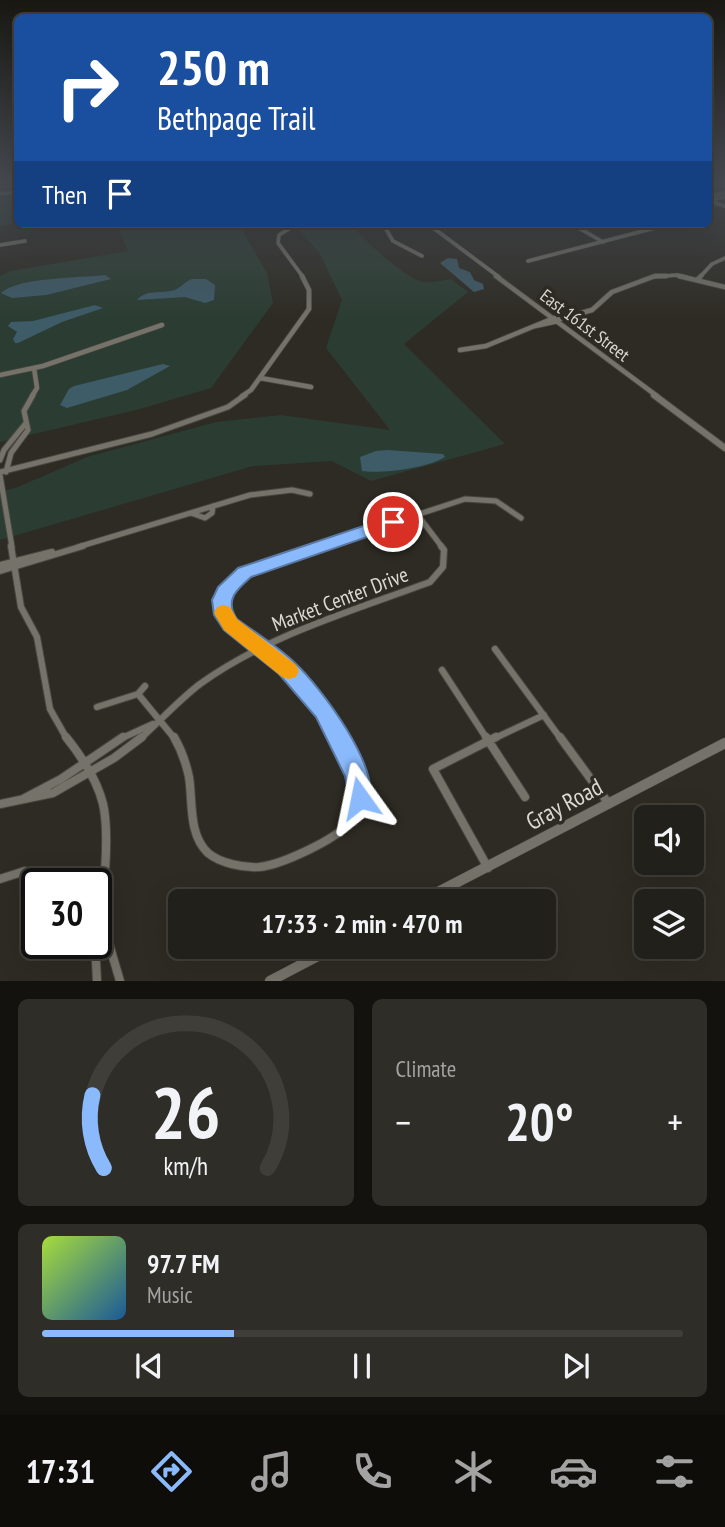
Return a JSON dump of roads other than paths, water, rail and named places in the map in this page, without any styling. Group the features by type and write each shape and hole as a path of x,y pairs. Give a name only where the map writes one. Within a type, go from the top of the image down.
{"street":[{"path":"2,474 152,434 211,415 241,398 260,378 309,309 311,298 308,286 278,243 279,234 290,228"},
{"path":"385,228 396,243 422,257"},
{"name":"East 161st Street","path":"433,228 725,448"},
{"path":"579,228 604,242"},
{"path":"528,261 655,228"},
{"path":"0,245 25,241"},
{"path":"697,280 712,264 725,258"},
{"path":"460,350 503,342 518,331 592,310 612,292 655,276 677,275 725,287"},
{"path":"0,375 34,368 162,325"},
{"path":"0,460 26,423 24,407 37,386 34,368"},
{"path":"260,378 311,387"},
{"path":"13,445 2,474 21,607 37,637 50,709 61,732 85,761 99,792 105,818 103,868"},
{"path":"0,571 14,564 272,491 301,490 310,494"},
{"path":"138,694 160,719 178,746 187,766 194,831 203,845 218,858 234,866 268,865 338,834 350,824 359,805 359,783 350,758 332,723 313,697 286,668 231,624 224,615 222,600 232,582 248,571 417,514 475,498 496,501 521,518"},
{"name":"Market Center Drive","path":"0,804 52,793 121,753 136,743 200,685 261,648 415,589 438,576 446,560 444,550 417,514"},
{"path":"0,565 14,564"},
{"path":"495,649 609,804"},
{"path":"442,670 525,797"},
{"path":"97,708 138,694 145,686"},
{"path":"488,868 433,769 544,715"},
{"name":"Market Center Drive","path":"23,799 61,779 115,742 160,719"},
{"path":"115,742 121,753"},
{"name":"Gray Road","path":"445,889 725,743"},
{"path":"0,879 21,872"},
{"path":"112,954 120,981"},
{"path":"96,959 97,981"},
{"path":"270,981 312,959"}],"water":[{"path":"448,258 457,259 459,268 470,272 474,280 483,284 484,289 474,292 440,263"},
{"path":"105,275 111,279 46,295 12,298 1,293 35,281"},
{"path":"192,279 206,279 215,285 214,300 205,303 185,297 137,300 146,294 177,289"},
{"path":"95,305 103,308 62,322 18,343 13,339 17,332 8,326 11,322 33,321"},
{"path":"163,364 170,366 127,390 67,408 60,405 69,389 74,386"},
{"path":"388,450 443,454 445,457 405,469 362,471 360,457"}]}
